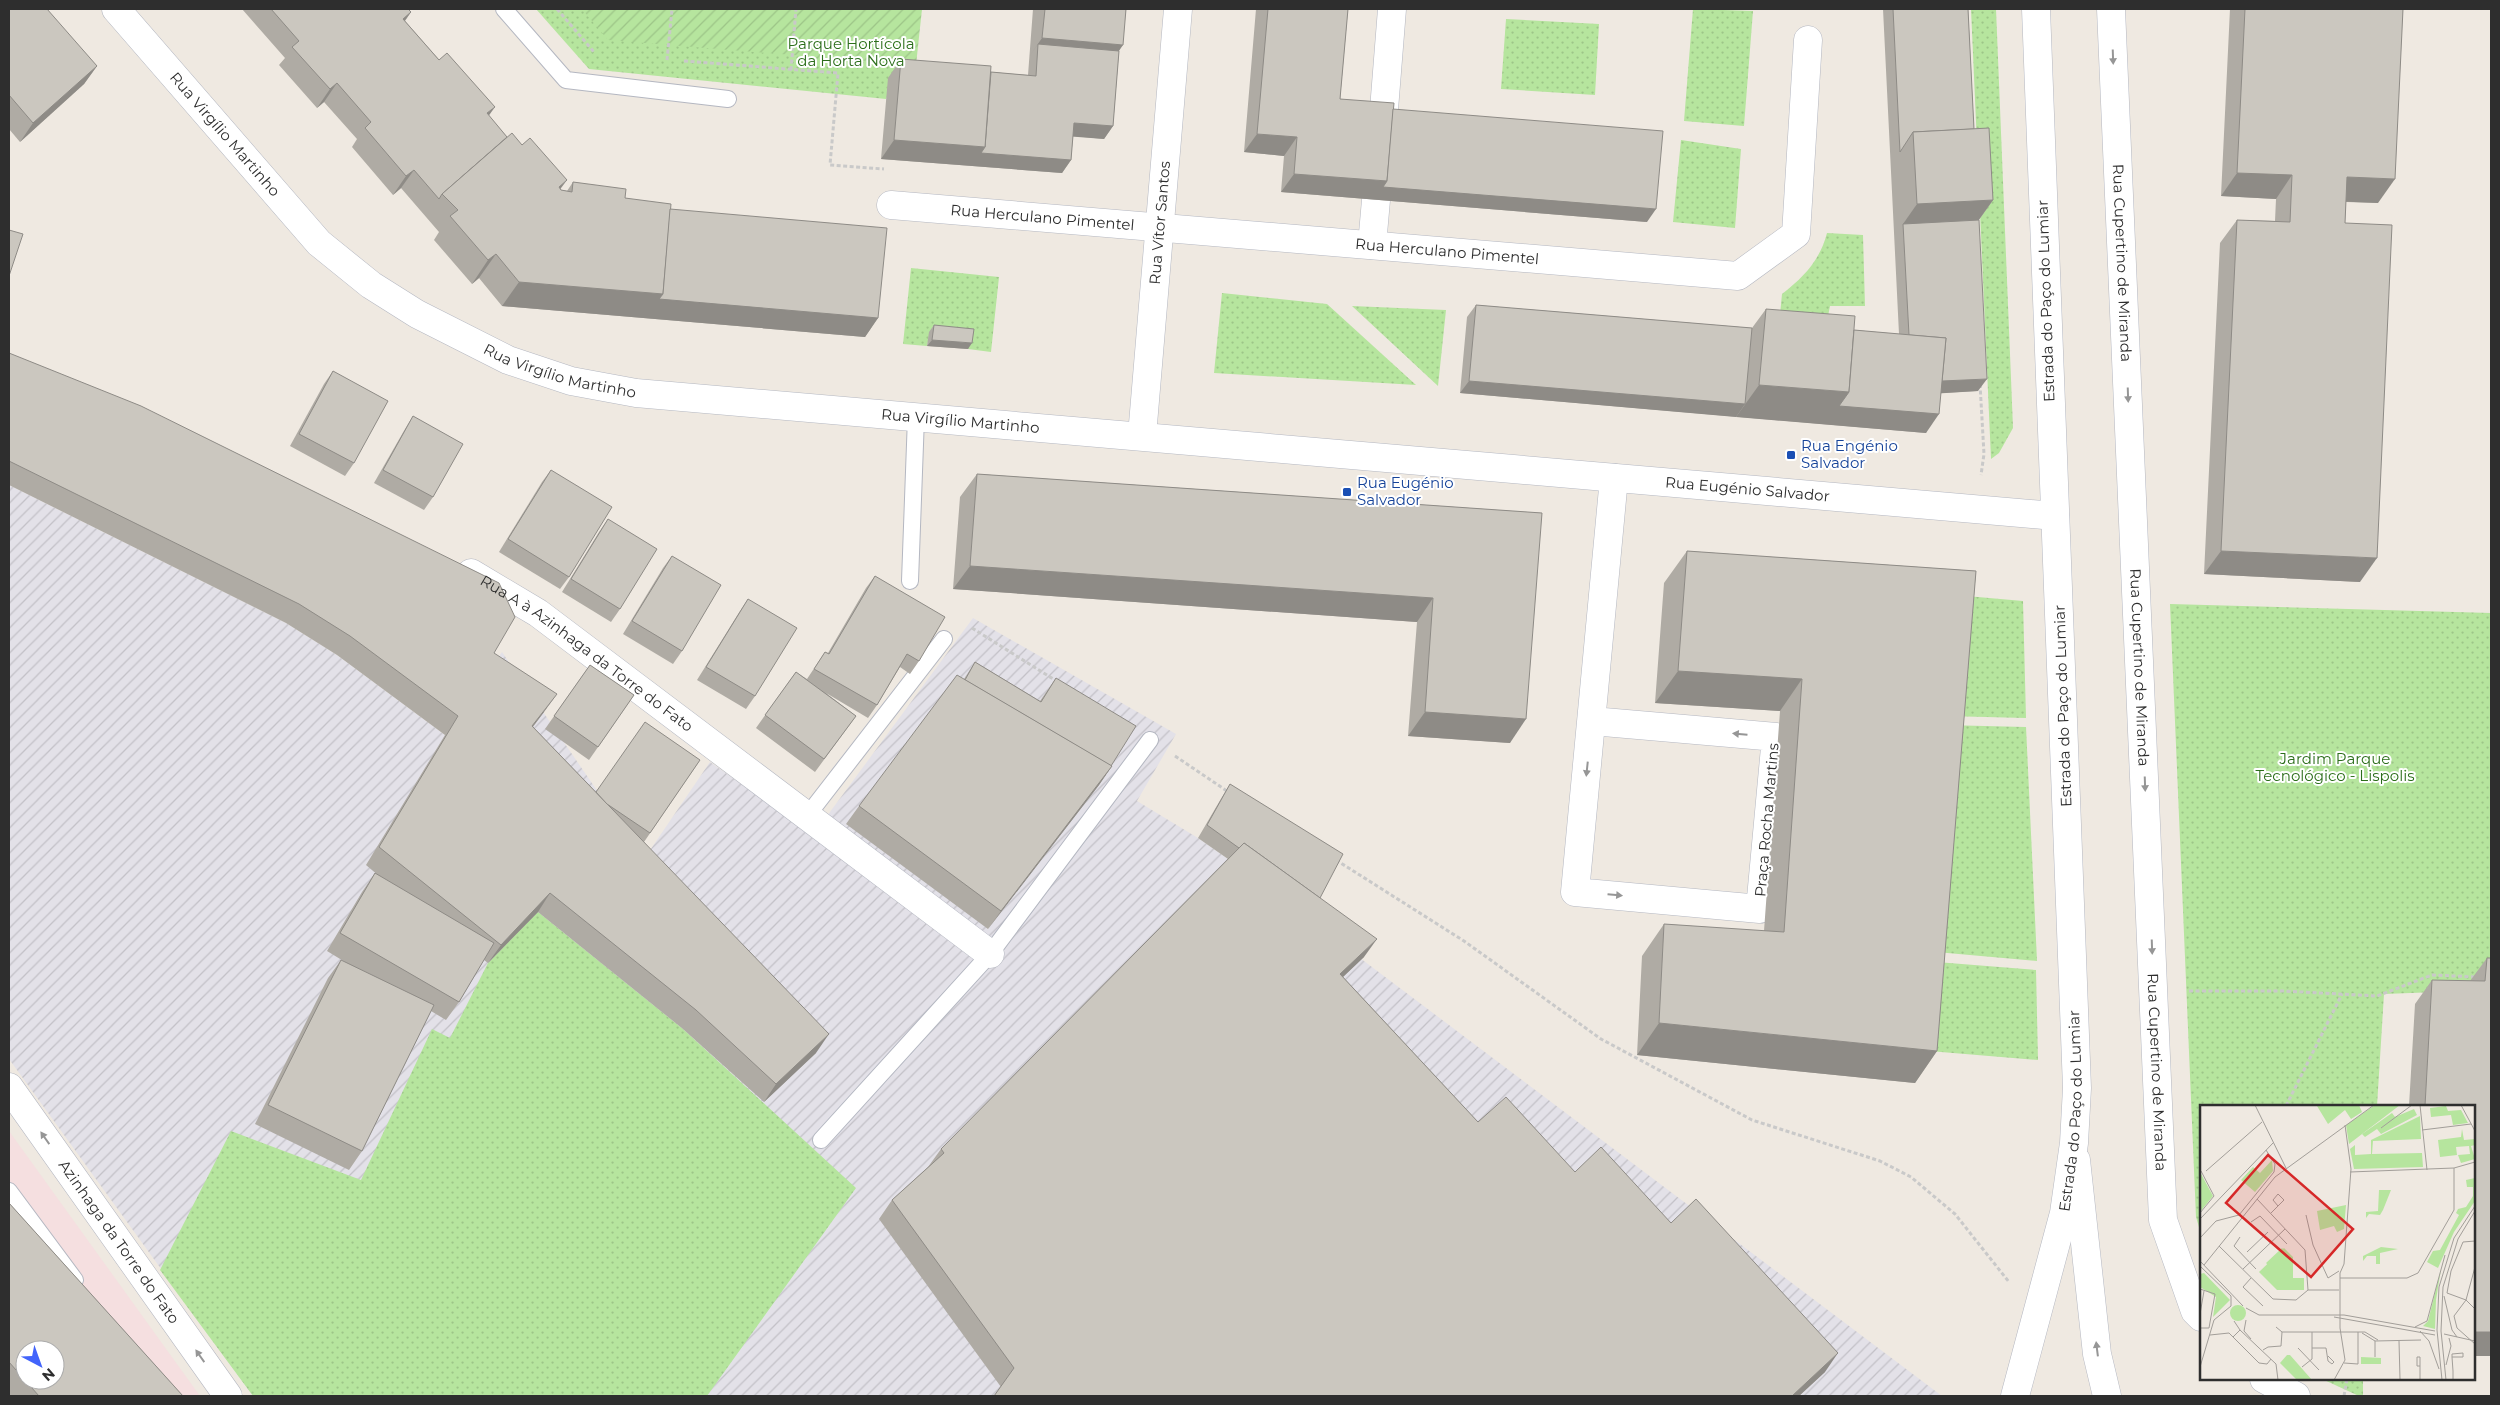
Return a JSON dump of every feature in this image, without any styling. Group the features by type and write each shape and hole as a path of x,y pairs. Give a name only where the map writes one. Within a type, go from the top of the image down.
{"street":[{"name":"Rua Virgílio Martinho","path":"116,9 320,243 371,285 417,314 508,360 571,380 636,393 1142,436"},
{"name":"Rua Vítor Santos","path":"1142,436 1178,9"},
{"path":"1383,122 1392,9"},
{"name":"Estrada do Paço do Lumiar","path":"2015,1396 2064,1213 2074,1143 2077,1088 2036,9"},
{"name":"Rua Cupertino de Miranda","path":"2111,9 2163,1220 2196,1311 2200,1316"},
{"name":"Rua Herculano Pimentel","path":"891,206 1160,226 1738,276 1796,234 1808,40"},
{"path":"1372,244 1376,200"},
{"name":"Rua Eugénio Salvador","path":"1142,436 2055,516"},
{"name":"Praça Rocha Martins","path":"1592,721 1776,737 1760,909 1575,892 1614,478"},
{"name":"Rua A à Azinhaga da Torre do Fato","path":"452,561 538,613 990,954"},
{"name":"Azinhaga da Torre do Fato","path":"9,1087 228,1396"},
{"path":"2074,1143 2097,1354 2107,1396"},
{"path":"2266,1380 2296,1396"}],"lane":[{"path":"504,9 566,80 728,99"},
{"path":"910,582 916,417"},
{"path":"807,816 944,639"},
{"path":"821,1140 990,954 1150,740"},
{"path":"9,1191 85,1294"}],"path":[{"path":"557,9 595,54"},
{"path":"667,60 672,9"},
{"path":"791,70 796,9"},
{"path":"658,59 838,73 830,165 889,169"},
{"path":"1977,509 1984,454 1980,375"},
{"path":"969,626 1059,683"},
{"path":"1150,740 1235,796"},
{"path":"1333,858 1464,941 1601,1039 1752,1120 1880,1161 1912,1177 1956,1214 2036,1317"},
{"path":"2154,991 2283,990 2377,996 2432,975 2482,977"},
{"path":"2286,1105 2342,994"},
{"path":"2344,1396 2347,1380"}],"shaded area":[{"path":"9,485 286,623 337,655 445,735 502,652 644,859 710,762 813,835 973,618 1176,734 1137,801 1198,838 1231,861 1942,1396 253,1396 9,1059"},
{"path":"9,1131 200,1396 9,1396"}],"green space":[{"name":"Parque Hortícola da Horta Nova","path":"536,9 922,9 886,99 589,69"},
{"path":"582,9 922,9 916,65 608,40"},
{"path":"1693,9 1753,11 1744,126 1684,121"},
{"path":"1971,9 1996,9 2013,428 1999,453 1991,459"},
{"path":"1506,19 1599,24 1595,95 1501,89"},
{"path":"1681,140 1741,149 1735,228 1673,222"},
{"path":"1827,233 1863,235 1865,306 1830,306 1826,326 1779,325 1782,294 1810,267 1820,252"},
{"path":"911,268 999,277 991,352 968,349 969,336 930,332 927,346 903,344"},
{"path":"1222,293 1327,304 1416,385 1214,373"},
{"path":"1352,306 1446,310 1438,386"},
{"path":"1955,595 2023,601 2026,718 1945,716"},
{"name":"Jardim Parque Tecnológico - Lispolis","path":"2170,604 2491,613 2491,990 2384,994 2377,1105 2200,1105 2200,1231 2196,1217"},
{"path":"1944,725 2026,727 2037,961 1925,951"},
{"path":"538,912 683,1029 856,1188 707,1396 253,1396 160,1270 231,1131 361,1180 432,1029 450,1038 488,963"},
{"path":"1924,961 2036,970 2038,1060 1917,1050"},
{"path":"2324,1380 2363,1380 2363,1396 2359,1396"}],"building":[{"path":"9,9 47,9 97,66 33,123 9,95"},
{"path":"271,9 408,9 411,12 403,19 439,60 447,53 495,107 487,113 507,137 442,194 439,199 414,170 406,176 365,128 371,122 337,83 330,89 292,47 299,41"},
{"path":"1045,9 1126,9 1123,45 1042,38"},
{"path":"1268,9 1348,9 1340,99 1394,103 1387,181 1294,174 1297,137 1257,134"},
{"path":"1893,9 1968,9 1974,129 1913,132 1900,152"},
{"path":"2245,9 2403,9 2395,179 2347,177 2345,223 2392,225 2377,558 2221,551 2237,220 2290,222 2292,175 2237,173"},
{"path":"1038,44 1119,51 1113,126 1074,123 1071,160 981,153 985,147 991,72 1036,76"},
{"path":"901,59 991,66 985,147 894,140"},
{"path":"1393,109 1663,131 1656,209 1383,187 1387,181"},
{"path":"1989,128 1993,200 1917,204 1913,132"},
{"path":"512,133 522,145 530,138 567,180 559,187 561,190 572,192 573,182 626,189 625,198 671,204 663,294 519,282 496,254 488,260 450,216 458,210 442,194"},
{"path":"670,209 887,228 878,318 659,299 663,294"},
{"path":"1979,220 1987,379 1942,381 1946,338 1909,335 1903,224"},
{"path":"9,230 23,234 9,276"},
{"path":"1476,305 1752,328 1745,404 1469,381"},
{"path":"1766,309 1855,316 1849,392 1759,385"},
{"path":"934,325 974,329 972,343 932,340"},
{"path":"1854,330 1946,338 1939,414 1839,406 1849,392"},
{"path":"9,353 141,406 499,583 515,617 494,653 557,694 532,726 829,1034 776,1084 696,1010 550,893 501,945 379,847 458,716 350,636 299,604 9,461"},
{"path":"333,371 388,401 354,463 299,434"},
{"path":"413,416 463,444 433,497 383,470"},
{"path":"551,470 612,507 569,577 508,539"},
{"path":"977,474 1542,513 1526,719 1425,712 1433,598 970,566"},
{"path":"608,519 657,549 620,609 571,579"},
{"path":"1687,551 1976,571 1937,1051 1659,1023 1664,924 1784,932 1802,679 1678,671"},
{"path":"672,556 721,585 682,651 632,621"},
{"path":"875,576 945,617 919,661 907,654 877,705 814,669 825,652 829,654"},
{"path":"748,599 797,628 755,696 706,667"},
{"path":"975,662 1041,702 1056,678 1136,726 1111,766 965,680"},
{"path":"590,665 634,695 598,747 554,716"},
{"path":"796,672 856,716 824,759 765,715"},
{"path":"957,675 1112,766 1001,911 859,806"},
{"path":"645,722 700,760 650,833 607,804 596,792"},
{"path":"1230,784 1343,854 1320,898 1244,843 1239,848 1207,825"},
{"path":"1244,843 1377,939 1340,974 1478,1122 1506,1097 1575,1172 1601,1147 1671,1223 1696,1199 1838,1353 1792,1396 994,1396 1014,1368 892,1200 944,1153 941,1149"},
{"path":"375,873 494,943 459,1002 340,933"},
{"path":"2487,958 2491,958 2491,1332 2475,1332 2475,1105 2425,1105 2432,980 2485,981"},
{"path":"341,960 434,1005 362,1151 268,1105"},
{"path":"9,1203 183,1396 39,1396 34,1390 65,1390 65,1340 15,1340 15,1369 9,1362"}],"place":[{"name":"Rua Engénio Salvador","path":"1791,455"},
{"name":"Rua Eugénio Salvador","path":"1347,492"}]}
